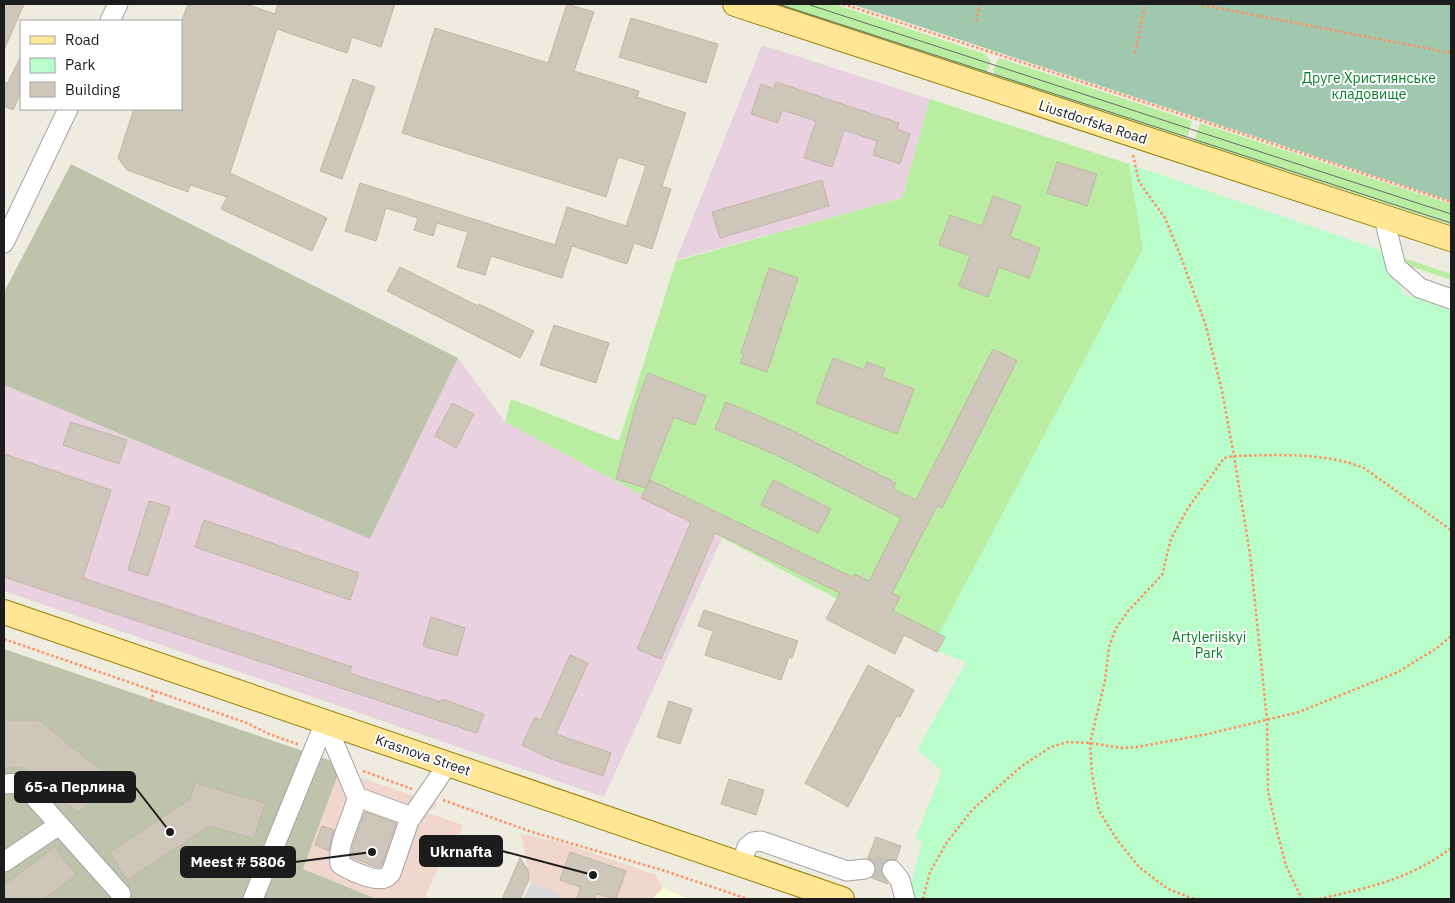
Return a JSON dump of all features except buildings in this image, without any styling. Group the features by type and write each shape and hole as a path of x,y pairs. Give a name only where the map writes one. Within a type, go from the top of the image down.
{"main road":[{"name":"Liustdorfska Road","path":"735,4 1451,239"},
{"name":"Krasnova Street","path":"4,612 840,898"}],"street":[{"path":"110,20 118,4"},
{"path":"4,243 68,110"},
{"path":"1384,218 1396,267 1420,288 1451,299"},
{"path":"325,722 357,797 408,826"},
{"path":"253,899 325,722"},
{"path":"357,797 339,852 340,864 348,870 374,878 385,878 391,873 408,826 448,764"},
{"path":"4,784 22,782 121,894"},
{"path":"4,862 59,825"},
{"path":"741,864 747,848 753,842 761,841 856,870 840,898"},
{"path":"892,870 900,880 905,899"}],"path":[{"path":"843,4 1451,202"},
{"path":"976,21 980,4"},
{"path":"1135,53 1144,4"},
{"path":"1197,4 1451,53"},
{"path":"1129,134 1139,182 1165,218 1181,257 1206,326 1222,390 1250,554 1267,720 1268,791 1286,866 1302,899"},
{"path":"1194,899 1168,889 1139,867 1118,841 1099,812 1092,774 1090,743 1105,681 1109,647 1115,630 1128,611 1162,575 1171,539 1188,508 1224,458 1234,456 1304,456 1349,462 1364,468 1451,530"},
{"path":"923,899 930,872 947,842 973,809 1022,766 1051,747 1068,742 1122,748 1137,747 1299,712 1398,672 1437,648 1451,636"},
{"path":"4,638 247,723 269,734 304,746"},
{"path":"151,702 154,691"},
{"path":"341,762 532,832 662,870 748,899"},
{"path":"1319,899 1370,888 1401,877 1437,858 1451,848"}],"shaded area":[{"path":"762,45 930,99 902,198 676,260"},
{"path":"71,164 458,358 370,539 4,385 4,292"},
{"path":"458,358 505,422 722,538 604,797 4,591 4,385 370,539"},
{"path":"4,649 338,763 337,777 303,869 377,899 4,899"},
{"path":"338,770 438,804 428,813 463,825 456,843 444,853 425,898 428,899 377,899 303,869"},
{"path":"521,834 561,842 656,875 663,888 652,899 561,899 556,891 531,884"},
{"path":"531,884 556,891 561,899 523,899"},
{"path":"663,888 689,899 652,899"}],"green space":[{"path":"771,4 834,4 985,54 991,61 986,74"},
{"name":"Друге Християнське кладовище","path":"851,4 1451,4 1451,201"},
{"path":"999,58 1192,121 1187,138 996,77 993,70"},
{"path":"930,99 1129,164 1143,249 931,649 505,422 511,399 619,441 676,261 902,198"},
{"path":"1200,123 1451,204 1451,225 1194,141"},
{"name":"Artyleriiskyi Park","path":"1129,164 1380,250 1404,294 1451,311 1451,899 912,899 912,881 922,842 915,839 942,771 917,750 966,662 931,649 1143,249"},
{"path":"1401,257 1451,274 1451,280 1407,265"}],"tunnel":[{"path":"865,869 879,867 892,870"}],"tram line":[{"path":"778,4 1451,223"},
{"path":"807,4 1451,214"}],"place":[{"name":"65-а Перлина","path":"170,832"},
{"name":"Meest # 5806","path":"372,852"},
{"name":"Ukrnafta","path":"593,875"}]}
